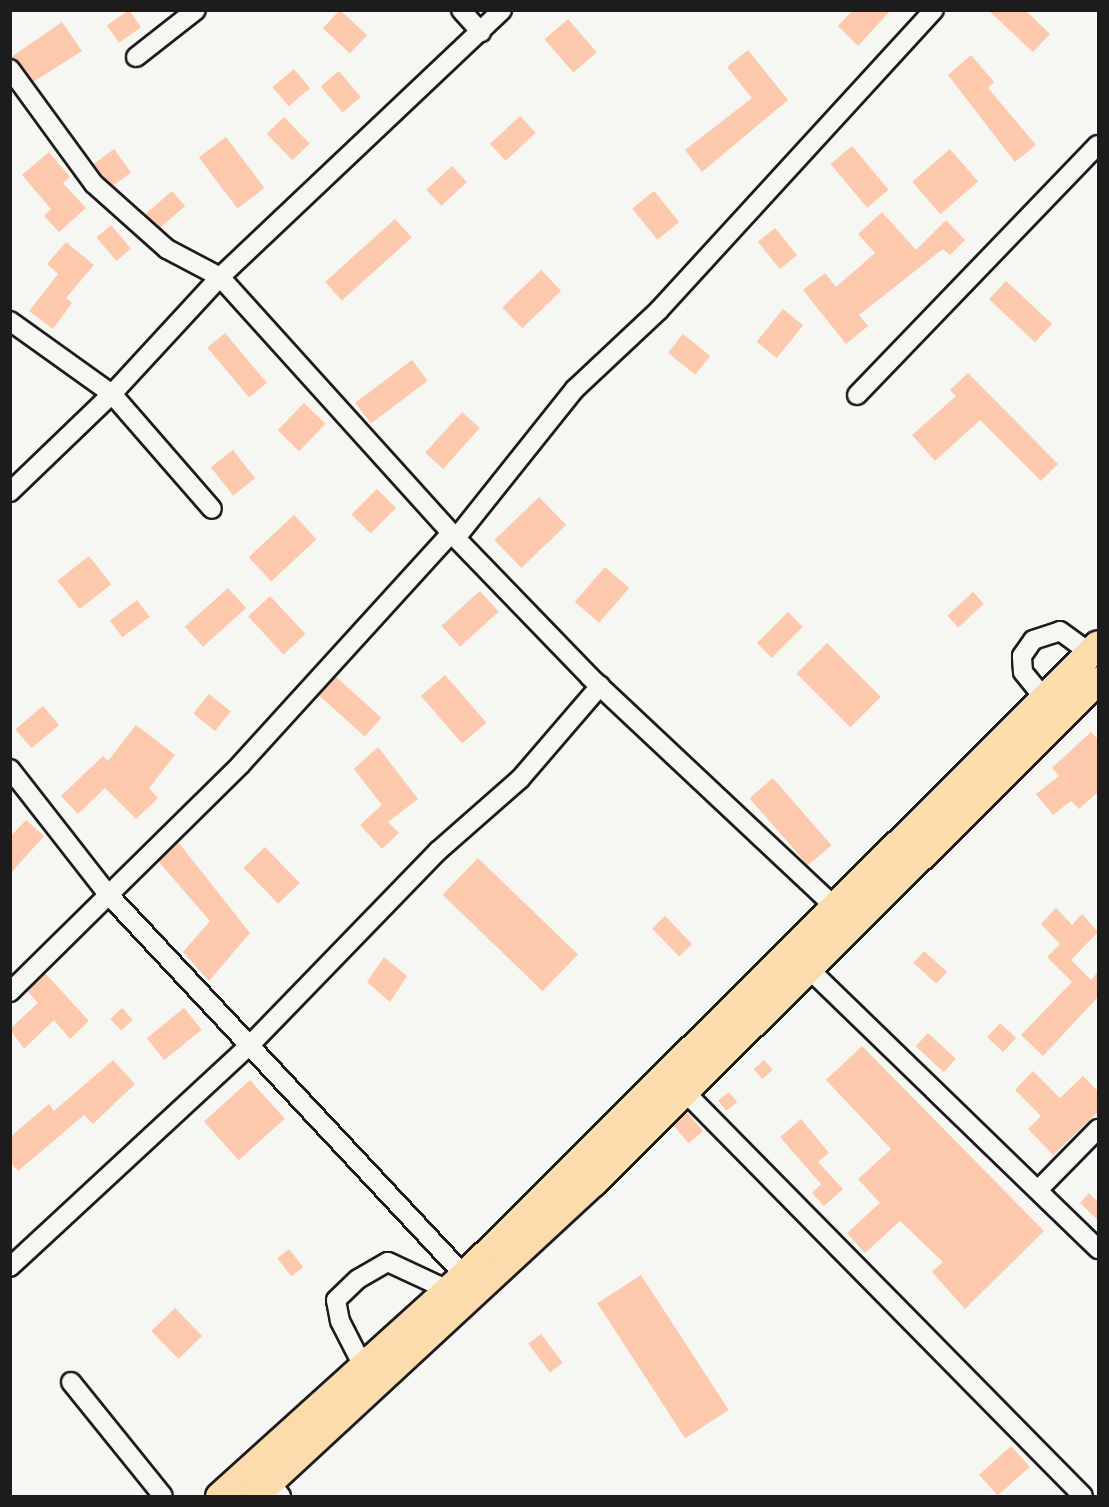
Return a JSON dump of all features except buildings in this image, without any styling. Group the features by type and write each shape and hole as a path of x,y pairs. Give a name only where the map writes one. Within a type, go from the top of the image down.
{"highway":[{"path":"268,1492 685,1092 807,968 842,915 1044,698 1094,649"},
{"path":"219,1497 456,1283 842,915 1098,680"}],"street":[{"path":"136,57 196,10"},
{"path":"461,10 481,32"},
{"path":"10,492 112,394 220,277 502,10"},
{"path":"10,992 106,892 241,764 454,535 575,390 659,310 934,10"},
{"path":"10,69 94,184 167,249 220,277 454,535 600,686 842,915"},
{"path":"857,395 1098,145"},
{"path":"10,321 112,394 212,509"},
{"path":"1044,698 1023,672 1022,656 1033,640 1060,631 1094,649"},
{"path":"10,1267 249,1046 438,851 520,779 600,686"},
{"path":"10,769 106,892 249,1046 456,1283"},
{"path":"807,968 1040,1188 1098,1249"},
{"path":"685,1092 1076,1494"},
{"path":"1040,1188 1098,1129"},
{"path":"363,1366 340,1322 336,1300 358,1279 388,1262 456,1283"},
{"path":"71,1382 163,1497"}]}
